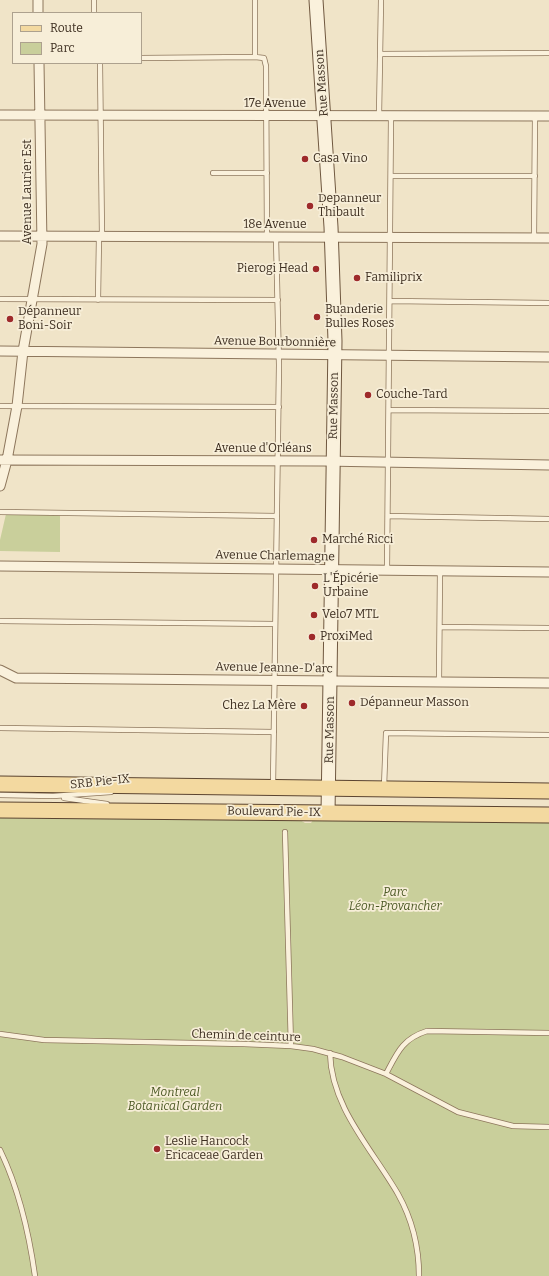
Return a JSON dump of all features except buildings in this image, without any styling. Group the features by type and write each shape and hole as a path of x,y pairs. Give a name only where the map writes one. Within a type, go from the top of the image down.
{"main road":[{"name":"Boulevard Pie-IX","path":"0,784 549,791"},
{"name":"Boulevard Pie-IX","path":"0,810 146,810 549,815"}],"street":[{"path":"38,0 38,12"},
{"name":"Rue Masson","path":"316,0 332,238 335,355 328,813"},
{"name":"Avenue Laurier Est","path":"0,486 4,460 17,406 23,351 42,236 39,64"},
{"name":"17e Avenue","path":"0,115 325,117 549,116"},
{"name":"18e Avenue","path":"0,236 549,238"},
{"name":"Avenue Bourbonnière","path":"0,351 549,357"},
{"name":"Avenue d'Orléans","path":"4,460 333,461 549,465"},
{"name":"Avenue Charlemagne","path":"0,566 276,567 549,572"},
{"name":"Avenue Jeanne-D'arc","path":"0,670 16,678 274,679 549,683"}],"lane":[{"path":"94,0 94,12"},
{"path":"255,0 255,57"},
{"path":"379,116 381,0"},
{"path":"380,54 549,54"},
{"path":"142,58 255,57 264,58 266,66 267,173 278,300 279,354 273,787"},
{"path":"98,300 100,237 100,64"},
{"path":"387,570 391,116"},
{"path":"534,238 535,116"},
{"path":"213,173 267,173"},
{"path":"391,176 535,176"},
{"path":"0,299 278,300"},
{"path":"390,301 549,303"},
{"path":"0,406 279,407"},
{"path":"389,410 549,411"},
{"path":"0,512 277,516"},
{"path":"388,516 549,519"},
{"path":"439,682 440,570"},
{"path":"0,620 275,624"},
{"path":"440,626 549,628"},
{"path":"0,728 274,732"},
{"path":"384,788 386,733 549,735"},
{"name":"SRB Pie-IX","path":"0,795 53,796 99,794 148,786"},
{"name":"SRB Pie-IX","path":"53,796 146,810"},
{"path":"285,832 291,1046"},
{"path":"386,1074 399,1050 406,1041 414,1035 427,1031 549,1033"},
{"name":"Chemin de ceinture","path":"0,1034 44,1040 291,1046 330,1053 386,1074 458,1112 513,1126 549,1127"},
{"path":"330,1053 332,1076 341,1100 352,1122 398,1195 409,1217 416,1238 419,1276"},
{"path":"0,1150 17,1191 24,1216 35,1276"}],"green space":[{"path":"6,514 60,515 60,552 0,551 0,540"},
{"name":"Montreal Botanical Garden","path":"0,818 300,820 305,823 311,823 313,820 549,823 549,1276 0,1276"}],"place":[{"name":"Casa Vino","path":"305,159"},
{"name":"Depanneur Thibault","path":"310,206"},
{"name":"Pierogi Head","path":"316,269"},
{"name":"Familiprix","path":"357,278"},
{"name":"Buanderie Bulles Roses","path":"317,317"},
{"name":"Dépanneur Boni-Soir","path":"10,319"},
{"name":"Couche-Tard","path":"368,395"},
{"name":"Marché Ricci","path":"314,540"},
{"name":"L'Épicérie Urbaine","path":"315,586"},
{"name":"Velo7 MTL","path":"314,615"},
{"name":"ProxiMed","path":"312,637"},
{"name":"Dépanneur Masson","path":"352,703"},
{"name":"Chez La Mère","path":"304,706"},
{"name":"Leslie Hancock Ericaceae Garden","path":"157,1149"}],"park label":[{"name":"Parc Léon-Provancher","path":"395,900"}]}
